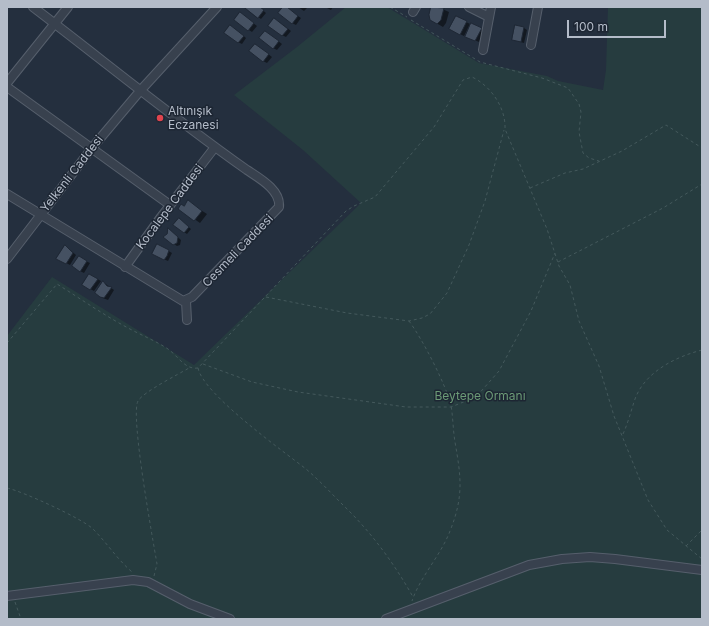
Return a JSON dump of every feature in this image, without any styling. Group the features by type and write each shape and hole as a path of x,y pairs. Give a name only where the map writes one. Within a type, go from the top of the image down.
{"street":[{"name":"Cesmeli Caddesi","path":"33,7 140,92 276,193 280,200 279,207 192,297 186,301"},
{"path":"7,83 68,7"},
{"name":"Yelkenli Caddesi","path":"7,259 92,148 216,7"},
{"path":"470,7 489,17"},
{"path":"483,50 491,7"},
{"path":"531,45 538,7"},
{"path":"7,87 170,205"},
{"name":"Kocalepe Caddesi","path":"125,267 215,147"},
{"path":"7,194 125,267 183,301 186,301 187,320"},
{"path":"386,619 529,565 562,559 590,557 702,570"},
{"path":"9,596 133,580 148,582 190,604 230,619"}],"path":[{"path":"390,7 480,62 542,78 568,88 574,95 580,108 579,132 584,153 589,158 598,161"},
{"path":"148,582 153,577 157,564 142,468 136,407 142,396 190,368 198,368 203,364 346,211 375,197 434,127 467,77 472,77 479,80 496,98 505,120 485,201 458,271 447,293 437,307 422,318 409,321 348,313 266,297"},
{"path":"529,188 565,173 583,169 622,150 636,141 646,138 666,125 702,148"},
{"path":"504,129 547,229 558,262 570,285 580,321 599,366 614,416 648,500 667,530 702,559"},
{"path":"558,262 663,208 702,184"},
{"path":"203,364 252,382 298,392 406,407 451,407 476,397 499,371 531,311 555,252"},
{"path":"7,343 57,284 130,329 159,343 190,368"},
{"path":"409,321 419,335 447,392 451,407 461,470 461,487 457,510 450,532 414,597 409,611"},
{"path":"622,435 636,398 649,379 665,364 685,354 702,350"},
{"path":"198,368 200,374 215,393 260,434 308,471 344,505 383,550 414,597"},
{"path":"7,488 21,493 92,528 112,553 133,572"},
{"path":"686,547 702,530"},
{"path":"9,596 21,619"}],"green space":[{"name":"Beytepe Ormanı","path":"346,7 387,7 479,63 547,76 558,81 603,90 606,70 608,7 702,7 702,619 7,619 7,336 52,277 194,365 361,203 303,150 234,95"}],"building":[{"path":"244,7 260,7 264,10 258,18"},
{"path":"283,7 287,7 298,16 292,24 278,13"},
{"path":"431,7 444,8 441,20 437,24 430,20 429,15"},
{"path":"240,12 254,23 248,31 234,20"},
{"path":"456,16 467,21 460,35 449,29"},
{"path":"274,18 288,29 282,36 268,26"},
{"path":"471,23 482,28 475,41 465,37"},
{"path":"230,25 244,36 238,43 224,33"},
{"path":"515,25 524,27 521,42 512,40"},
{"path":"265,31 279,41 273,49 259,38"},
{"path":"255,44 269,54 263,62 249,51"},
{"path":"188,200 202,211 194,221 178,209 181,204 184,206"},
{"path":"179,218 189,227 184,233 173,225"},
{"path":"168,228 178,237 177,243 173,245 163,237 167,234"},
{"path":"157,244 169,250 164,260 152,254"},
{"path":"65,245 73,253 66,264 56,259"},
{"path":"79,256 87,261 80,272 72,266"},
{"path":"89,274 98,279 90,290 82,285"},
{"path":"103,281 107,286 112,287 104,298 95,293"}],"place":[{"name":"Altınışık Eczanesi","path":"160,118"}]}
